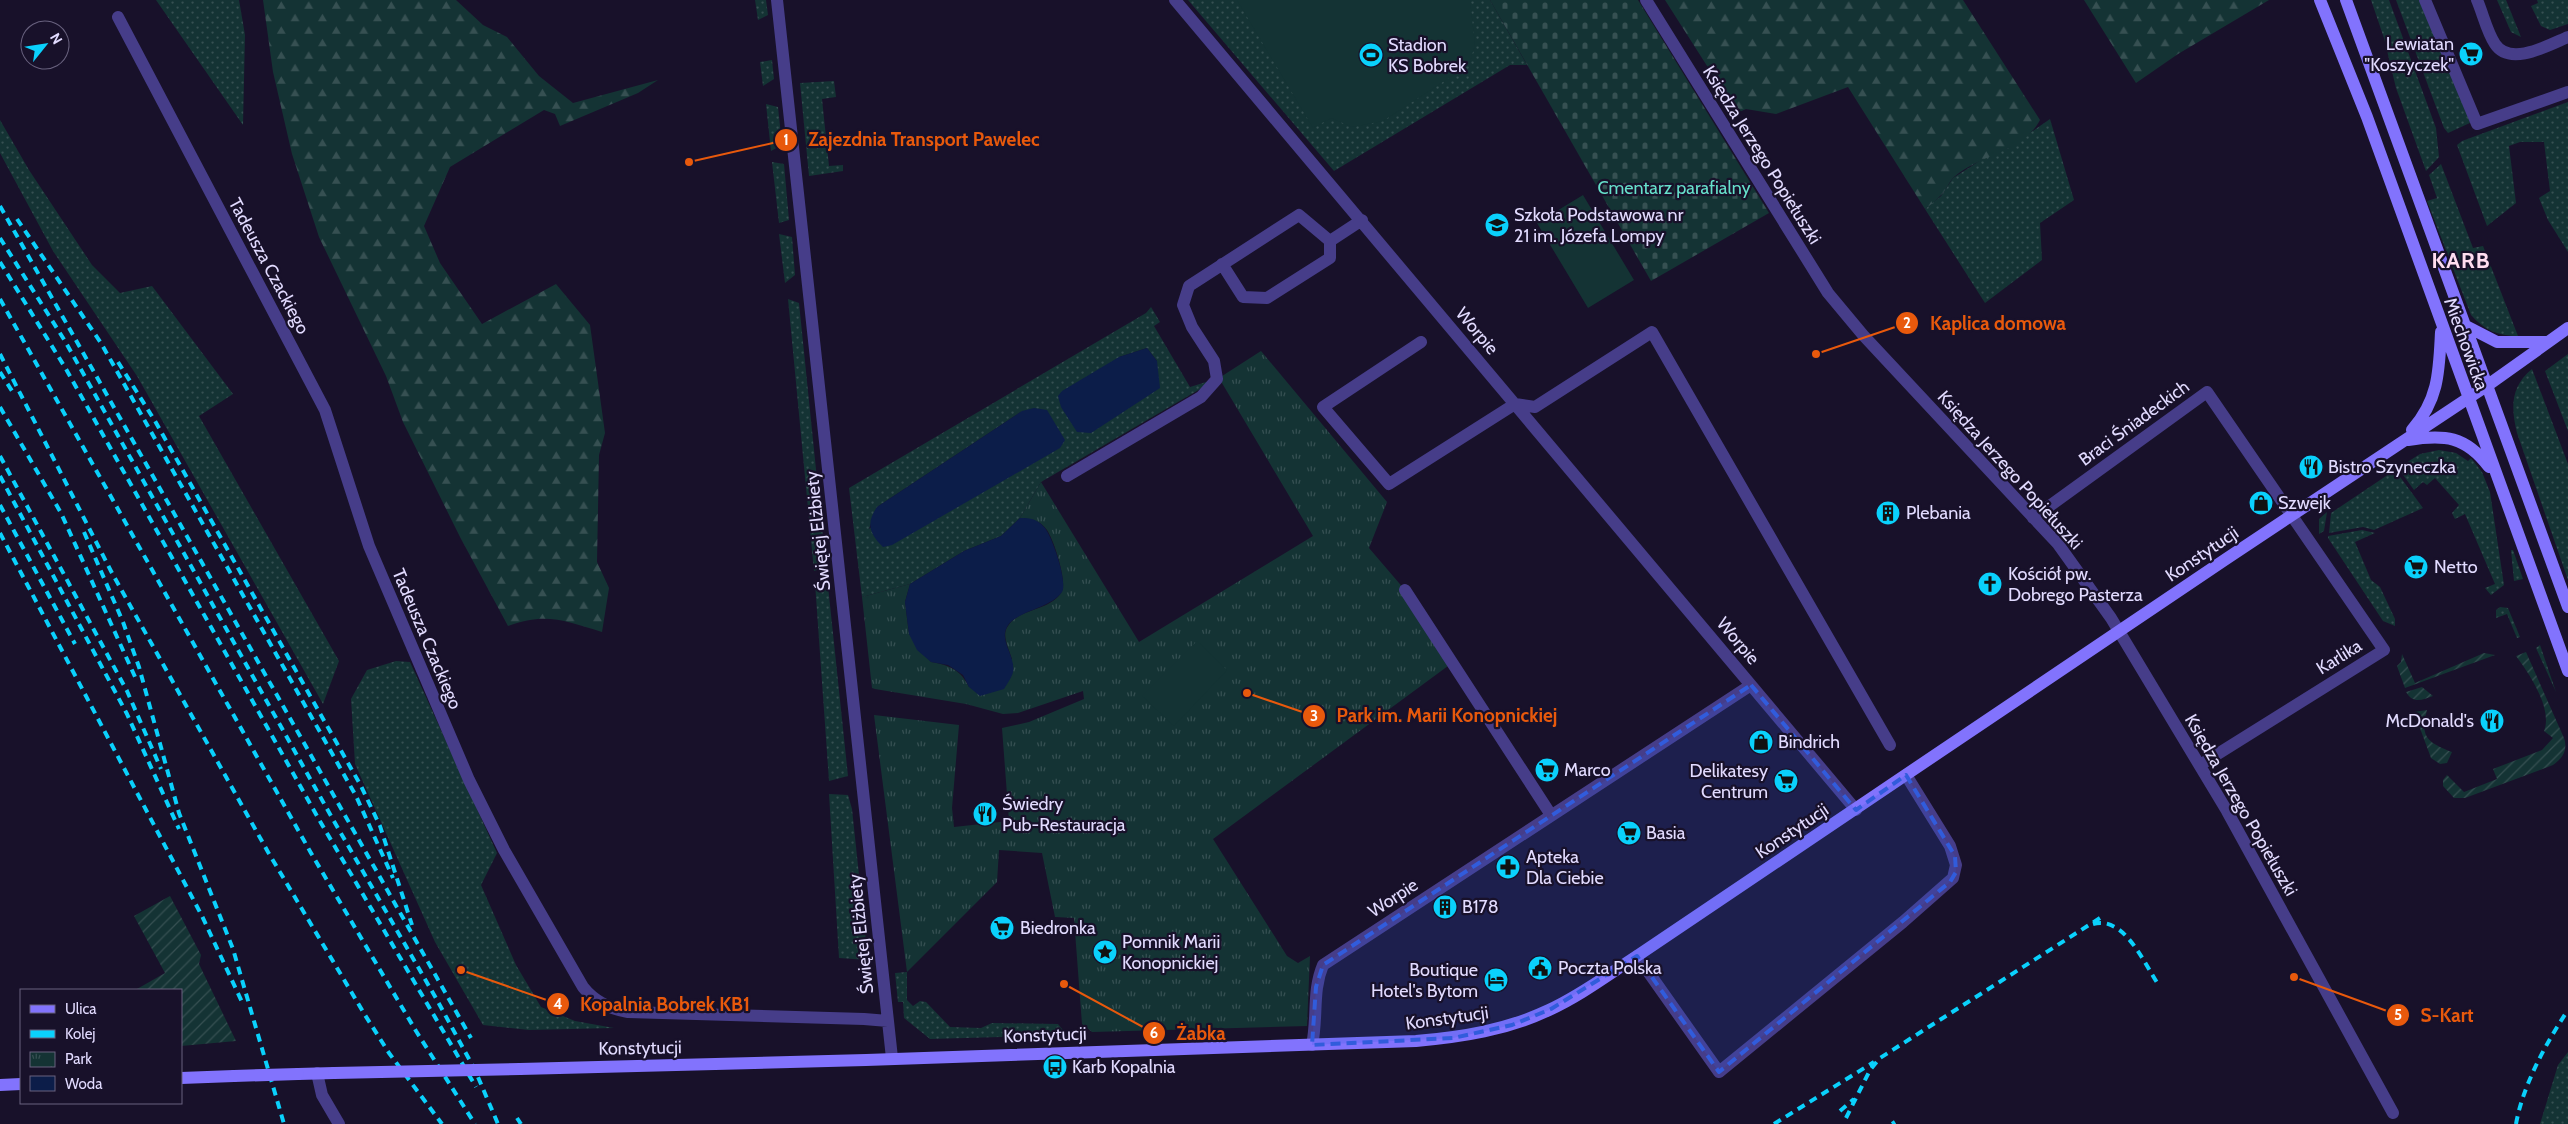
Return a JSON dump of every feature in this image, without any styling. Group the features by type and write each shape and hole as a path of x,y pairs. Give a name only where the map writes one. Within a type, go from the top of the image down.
{"street":[{"name":"Świętej Elżbiety","path":"778,0 892,1058"},
{"name":"Worpie","path":"1175,0 1362,220 1856,810"},
{"name":"Księdza Jerzego Popiełuszki","path":"1646,0 1828,293 1863,335 2058,544 2120,631 2200,765 2393,1113"},
{"name":"Miechowicka","path":"2320,0 2370,126 2497,480 2568,671"},
{"name":"Miechowicka","path":"2346,0 2568,607"},
{"path":"2425,0 2477,124 2568,92"},
{"path":"2477,0 2495,45 2504,53 2513,55 2527,52 2568,37"},
{"name":"Tadeusza Czackiego","path":"118,17 325,410 369,546 469,780 504,850 583,987 598,1001 616,1010 628,1012 864,1019 888,1022"},
{"path":"1067,476 1201,397 1217,379 1214,361 1192,327 1183,305 1189,286 1299,215 1330,241"},
{"path":"1330,241 1362,220"},
{"path":"1222,264 1243,297 1267,298 1330,258 1330,241"},
{"path":"2466,326 2496,342 2547,342"},
{"path":"2403,441 2420,421 2438,386 2442,327"},
{"name":"Konstytucji","path":"182,1078 1312,1045 1416,1041 1453,1038 1486,1032 1551,1009 1637,956 2488,385 2568,328"},
{"path":"1421,342 1323,407 1389,484 1515,404 1535,407 1652,332 1890,745"},
{"name":"Braci Śniadeckich","path":"2033,518 2207,392 2292,515"},
{"path":"2403,441 2426,437 2458,441 2477,452 2497,480"},
{"name":"Karlika","path":"2200,765 2384,650 2292,515"},
{"path":"1405,590 1551,814"},
{"name":"Worpie","path":"1312,1045 1315,1030 1316,987 1323,965 1551,814 1751,685"},
{"path":"1637,956 1719,1072 1904,922 1954,878 1956,865 1950,846 1906,775"},
{"path":"317,1073 322,1095 339,1124"},
{"path":"0,1086 20,1084"}],"highlighted area":[{"path":"1751,685 1856,810 1906,775 1955,856 1956,872 1950,882 1719,1072 1637,956 1551,1009 1512,1025 1453,1038 1312,1045 1316,987 1323,965"}],"green space":[{"path":"156,0 239,0 245,35 243,125"},
{"path":"263,0 456,0 483,25 507,37 539,76 573,103 658,80 638,93 560,126 555,114 544,110 450,167 424,226 440,263 482,324 556,284 590,325 605,433 599,455 597,562 609,588 602,632 566,622 545,619 534,619 508,626 460,537 403,422 386,376 319,237 292,154 273,72"},
{"path":"755,0 766,0 768,15 758,20"},
{"name":"Stadion KS Bobrek","path":"1188,0 1490,0 1527,65 1510,65 1334,171"},
{"name":"Stadion KS Bobrek","path":"1237,0 1470,0 1475,45 1469,65 1383,121 1352,127 1331,118 1313,128"},
{"name":"Cmentarz parafialny","path":"1490,0 1638,0 1769,213 1651,281"},
{"path":"1665,0 1963,0 2040,120 2023,139 1976,163 1954,177 1942,194 1925,209 1848,87 1776,114 1746,109 1737,113"},
{"path":"2084,0 2269,0 2178,54 2136,83"},
{"path":"2371,0 2389,0 2436,128 2439,157 2426,171 2396,88 2384,38"},
{"path":"2396,0 2420,0 2472,122 2448,133 2444,128"},
{"path":"2497,0 2506,0 2521,37 2511,32"},
{"path":"2537,0 2568,0 2568,24 2550,30 2541,26 2531,6 2538,3"},
{"path":"772,60 774,79 763,86 760,62"},
{"path":"834,81 836,97 822,99 829,166 843,165 843,171 809,176 800,83"},
{"path":"2568,102 2568,252 2548,220 2539,198 2550,191 2544,142 2520,142 2509,146 2516,203 2487,226 2457,145 2462,141"},
{"path":"766,104 778,107 782,145 771,151"},
{"path":"2050,119 2074,200 2040,223 2042,260 1985,303 1925,209 1941,196 1953,178 1984,158 2008,148"},
{"path":"0,120 29,170 92,265 120,293 152,286 233,394 199,416 339,661 323,704 137,376 53,251 0,153"},
{"path":"772,162 784,164 789,220 779,223"},
{"path":"2441,164 2473,248 2483,246 2518,336 2504,335 2492,331 2481,325 2471,315 2427,201 2437,198 2429,175"},
{"path":"1583,195 1634,280 1588,308 1537,223"},
{"path":"779,234 792,237 795,275 785,283"},
{"path":"788,299 799,303 826,567 814,571"},
{"path":"1151,307 1160,322 1154,326 1190,387 1219,378 1041,482 1020,518 1001,536 964,551 910,584 862,597 849,488 1146,313","holes":["1147,348 1157,361 1119,357","1022,411 869,529 877,507"]},
{"path":"1261,351 1387,502 1369,548 1405,590 1452,663 1213,839 1287,956 1298,963 1310,956 1307,1026 1092,1032 1082,1024 1074,918 1055,917 1042,853 999,850 997,882 907,972 874,715 959,725 952,808 954,827 1009,821 1002,728 1029,722 1084,699 1083,691 1018,713 1003,714 966,704 872,688 862,597 910,584 905,602 909,634 931,662 954,669 962,676 969,687 1012,659 1005,634 1013,620 1051,602 1062,591 1063,579 1059,560 1047,530 1038,522 1020,518 1041,482 1139,642 1313,536 1219,378"},
{"path":"2568,354 2568,431 2545,371"},
{"path":"2532,369 2568,464 2568,580 2515,424 2513,407 2516,391 2525,376"},
{"path":"2439,450 2456,453 2468,461 2471,458 2482,472 2490,492 2504,585 2491,595 2485,588 2495,584 2465,514 2455,519 2452,513 2459,505 2435,478 2427,485 2423,482 2414,490 2398,468 2420,454"},
{"path":"2395,470 2423,508 2374,530 2363,527 2329,533 2331,513"},
{"path":"2327,512 2324,531 2319,534 2319,519"},
{"path":"2362,530 2375,533 2355,542 2371,580 2380,587 2395,619 2395,626 2383,621 2328,538 2328,536"},
{"path":"2511,550 2513,550 2523,579 2514,581"},
{"path":"815,583 828,586 848,776 829,781"},
{"path":"2500,607 2508,608 2520,637 2517,638 2507,614 2496,618 2496,610"},
{"path":"1197,641 1227,670 1174,726 1142,696"},
{"path":"2540,645 2556,692 2536,648"},
{"path":"2526,652 2564,738 2564,753 2560,760 2553,765 2465,798 2454,798 2443,786 2443,780 2447,775 2464,792 2497,779 2493,769 2542,750 2553,738 2544,731 2546,722 2543,702 2533,681 2516,656"},
{"path":"2484,653 2495,655 2405,688 2397,666 2401,662 2402,654 2415,683"},
{"path":"396,661 410,662 497,853 481,885 516,965 541,1007 575,1021 614,1028 529,1030 483,1025 435,942 355,764 351,699 367,670"},
{"path":"2422,687 2433,696 2415,700 2406,692"},
{"path":"2427,710 2424,726 2425,732 2427,737 2436,745 2452,752 2447,763 2440,764 2431,758 2414,712"},
{"path":"829,794 848,795 852,809 868,960 839,958"},
{"path":"170,896 201,955 199,964 236,1041 182,1046 182,989 137,989 165,973 134,916"},
{"path":"907,972 907,1000 913,1006 920,1001 926,1002 950,1027 981,1028 992,1023 1058,1024 1067,1035 930,1039 904,1018 903,1002 898,1002 895,973"},
{"path":"2568,1052 2568,1124 2540,1124 2558,1065"}],"water":[{"path":"1147,348 1157,361 1160,388 1091,433 1077,432 1061,407 1058,396 1062,391 1119,357"},
{"path":"1034,408 1047,410 1065,440 1060,448 892,545 883,547 878,542 872,532 870,523 877,507 1022,411"},
{"path":"1020,518 1031,519 1041,524 1051,539 1063,579 1062,592 1057,598 1017,617 1007,627 1005,638 1013,666 1012,674 1004,689 980,696 969,687 963,675 948,665 931,662 917,650 909,634 905,602 910,584 964,551 1001,536"}],"railway":[{"path":"0,206 471,1038"},
{"path":"17,219 101,343 356,796 393,878"},
{"path":"0,238 65,341 331,816 437,1000 475,1070 498,1124"},
{"path":"0,262 66,369 321,823 476,1087"},
{"path":"0,299 311,853 416,1031 475,1124"},
{"path":"0,354 112,573 268,852 389,1053 442,1124"},
{"path":"118,362 155,421 361,786 380,826 412,925"},
{"path":"0,372 14,394"},
{"path":"0,407 61,513 136,679"},
{"path":"0,456 127,691 161,769"},
{"path":"0,476 127,714 179,829"},
{"path":"0,505 75,644"},
{"path":"84,532 123,622 139,667 179,813 233,949 284,1124"},
{"path":"0,533 202,916 243,1004"},
{"path":"1846,1118 1870,1070 1880,1058 2100,918"},
{"path":"2093,924 2104,923 2123,933 2139,953 2158,984"},
{"path":"2516,1124 2524,1094 2536,1065 2568,1010"},
{"path":"1774,1124 1874,1062"},
{"path":"1840,1111 1854,1099"},
{"path":"517,1118 521,1124"}],"place":[{"name":"Lewiatan \"Koszyczek\"","path":"2471,54"},
{"name":"Stadion KS Bobrek","path":"1371,55"},
{"name":"Zajezdnia Transport Pawelec","path":"689,162"},
{"name":"Szkoła Podstawowa nr 21 im. Józefa Lompy","path":"1497,225"},
{"name":"Kaplica domowa","path":"1816,354"},
{"name":"Bistro Szyneczka","path":"2311,467"},
{"name":"Szwejk","path":"2261,503"},
{"name":"Plebania","path":"1888,513"},
{"name":"Netto","path":"2416,567"},
{"name":"Kościół pw. Dobrego Pasterza","path":"1990,584"},
{"name":"Park im. Marii Konopnickiej","path":"1247,693"},
{"name":"McDonald's","path":"2492,721"},
{"name":"Bindrich","path":"1761,742"},
{"name":"Marco","path":"1547,770"},
{"name":"Delikatesy Centrum","path":"1786,781"},
{"name":"Świedry Pub-Restauracja","path":"985,814"},
{"name":"Basia","path":"1629,833"},
{"name":"Apteka Dla Ciebie","path":"1508,867"},
{"name":"B178","path":"1445,907"},
{"name":"Biedronka","path":"1002,928"},
{"name":"Pomnik Marii Konopnickiej","path":"1105,952"},
{"name":"Poczta Polska","path":"1540,968"},
{"name":"Kopalnia Bobrek KB1","path":"461,970"},
{"name":"S-Kart","path":"2294,977"},
{"name":"Boutique Hotel's Bytom","path":"1496,980"},
{"name":"Żabka","path":"1064,984"},
{"name":"Karb Kopalnia","path":"1055,1067"}],"district":[{"name":"KARB","path":"2461,260"}]}
